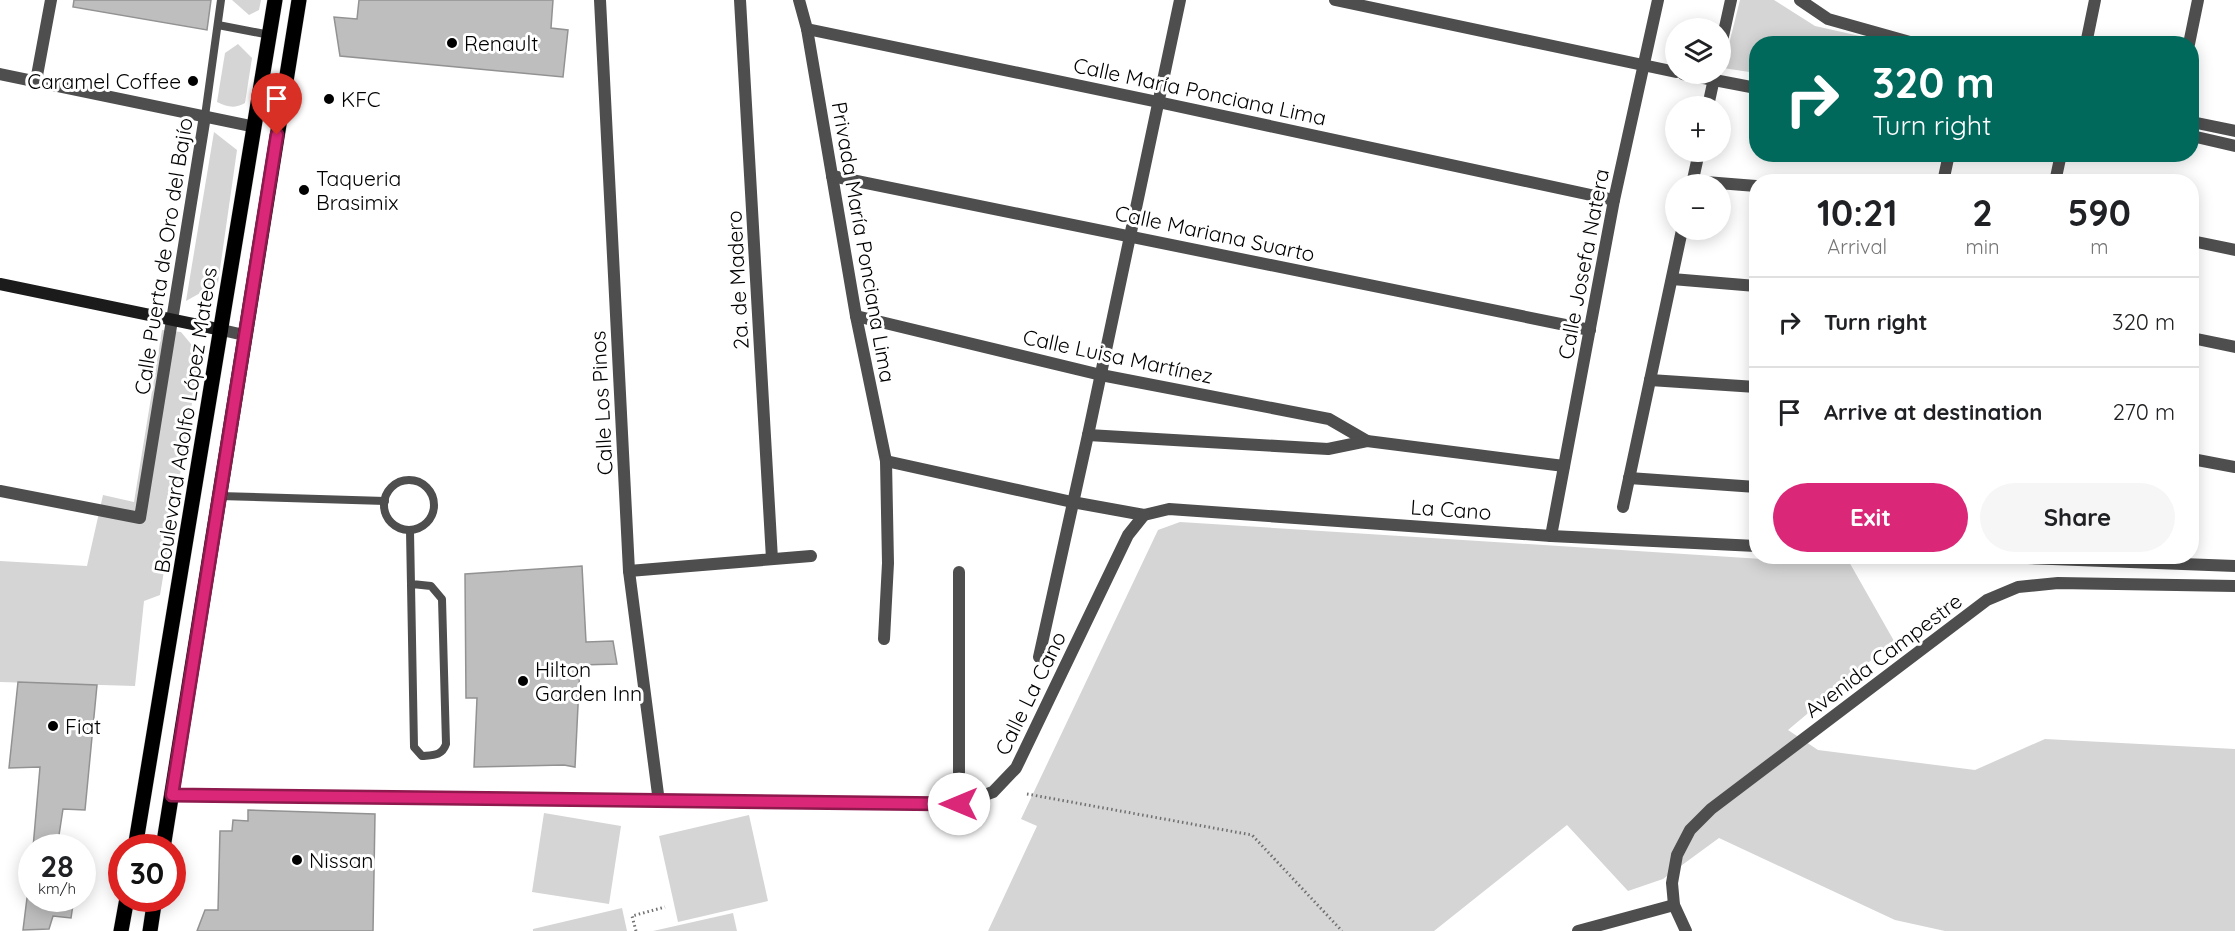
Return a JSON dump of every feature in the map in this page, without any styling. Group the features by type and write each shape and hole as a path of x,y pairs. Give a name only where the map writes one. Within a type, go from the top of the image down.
{"main road":[{"name":"Boulevard Adolfo López Mateos","path":"137,834 275,0"},
{"path":"165,834 299,0"},
{"path":"0,284 222,330"},
{"path":"121,931 124,912"},
{"path":"150,931 153,912"}],"street":[{"path":"36,81 51,0"},
{"name":"Calle Los Pinos","path":"600,0 629,571 659,802"},
{"name":"2a. de Madero","path":"740,0 772,559"},
{"path":"799,0 807,29"},
{"path":"1039,657 1180,0"},
{"path":"1335,0 1665,69"},
{"name":"Calle Josefa Natera","path":"1551,536 1614,200 1658,0"},
{"path":"1727,18 1731,0"},
{"path":"1800,0 1828,19 1889,36"},
{"path":"2087,36 2095,0"},
{"path":"2191,36 2198,0"},
{"name":"Calle María Ponciana Lima","path":"807,29 1614,200"},
{"name":"Privada María Ponciana Lima","path":"807,29 856,316 886,461 888,563 884,639"},
{"path":"0,74 255,126"},
{"path":"1731,81 1749,86"},
{"name":"Calle Puerta de Oro del Bajío","path":"0,491 140,518 205,116"},
{"path":"2199,123 2235,131"},
{"path":"2199,138 2235,146"},
{"name":"Calle Mariana Suarto","path":"832,176 1590,330"},
{"path":"1731,185 1749,186"},
{"path":"1623,507 1680,240"},
{"path":"2199,242 2235,250"},
{"path":"1671,279 1749,285"},
{"name":"Calle Luisa Martínez","path":"856,316 1101,375 1329,419 1367,441"},
{"path":"222,330 244,335"},
{"path":"2199,339 2235,347"},
{"path":"1650,380 1749,387"},
{"name":"Calle Luisa Martínez","path":"1088,435 1328,449 1367,441 1564,466"},
{"path":"2199,460 2235,467"},
{"path":"886,461 1072,502 1144,514"},
{"path":"1629,478 1749,487"},
{"name":"La Cano","path":"1144,514 1169,508 1551,536 1749,546"},
{"name":"Calle La Cano","path":"172,795 959,804 993,792 1017,768 1128,535 1144,514"},
{"path":"629,571 811,556"},
{"path":"2183,564 2235,566"},
{"path":"959,572 959,804"},
{"name":"Avenida Campestre","path":"1686,931 1674,905 1672,883 1677,855 1690,830 1711,809 1987,600 2018,587 2058,583 2235,586"},
{"path":"1578,931 1674,905"}],"lane":[{"name":"Calle Puerta de Oro del Bajío","path":"205,116 221,0"},
{"path":"218,25 270,35"},
{"path":"408,480 424,485 430,491 434,509 431,518 424,526 410,531 401,529 387,518 384,510 384,501 393,486 408,480"},
{"path":"219,496 384,501"},
{"path":"410,531 414,747 420,755 437,755 441,753 446,744 442,599 431,586 412,584"}],"path":[{"path":"1027,794 1252,835 1342,931"},
{"path":"636,931 632,916 665,907"}],"shaded area":[{"path":"232,0 261,0 259,10 249,15"},
{"path":"1740,0 1774,0 1815,26 1860,36 1749,36 1749,72 1731,69 1731,36"},
{"path":"238,44 252,58 245,103 231,107 217,102 225,53"},
{"path":"214,132 237,150 218,283 186,301"},
{"path":"162,330 181,332 200,355 160,595 144,601 135,686 0,682 0,561 87,566 103,495 134,502"},
{"path":"1180,522 1749,558 1749,564 1850,564 1894,641 1788,730 1818,750 1975,770 2045,739 2235,749 2235,931 1945,931 1895,920 1719,838 1663,879 1628,891 1567,825 1434,931 988,931 1037,826 1021,819 1158,530"},
{"path":"544,813 621,826 609,904 532,892"},
{"path":"749,815 768,901 678,922 659,836"},
{"path":"622,908 627,931 533,931 533,929"},
{"path":"733,913 737,931 653,931"}],"building":[{"path":"74,0 211,0 207,30 73,7"},
{"name":"Renault","path":"359,0 553,0 551,28 568,30 563,77 340,56 334,17 357,19"},
{"name":"Hilton Garden Inn","path":"582,566 586,642 613,641 617,664 580,665 575,767 564,765 474,767 477,698 466,698 465,574"},
{"name":"Fiat","path":"18,682 97,685 85,810 63,809 59,834 34,834 40,767 9,768"},
{"name":"Nissan","path":"248,810 375,814 373,931 197,931 205,910 218,910 220,831 232,831 233,820 248,821"},
{"path":"25,912 72,912 71,918 53,916 49,929 23,930"}],"place":[{"name":"Renault","path":"452,43"},
{"name":"Caramel Coffee","path":"193,81"},
{"name":"KFC","path":"329,99"},
{"name":"Taqueria Brasimix","path":"304,190"},
{"name":"Hilton Garden Inn","path":"523,681"},
{"name":"Fiat","path":"53,726"},
{"name":"Nissan","path":"297,860"}],"route":[{"path":"277,135 172,795 959,804"}]}
